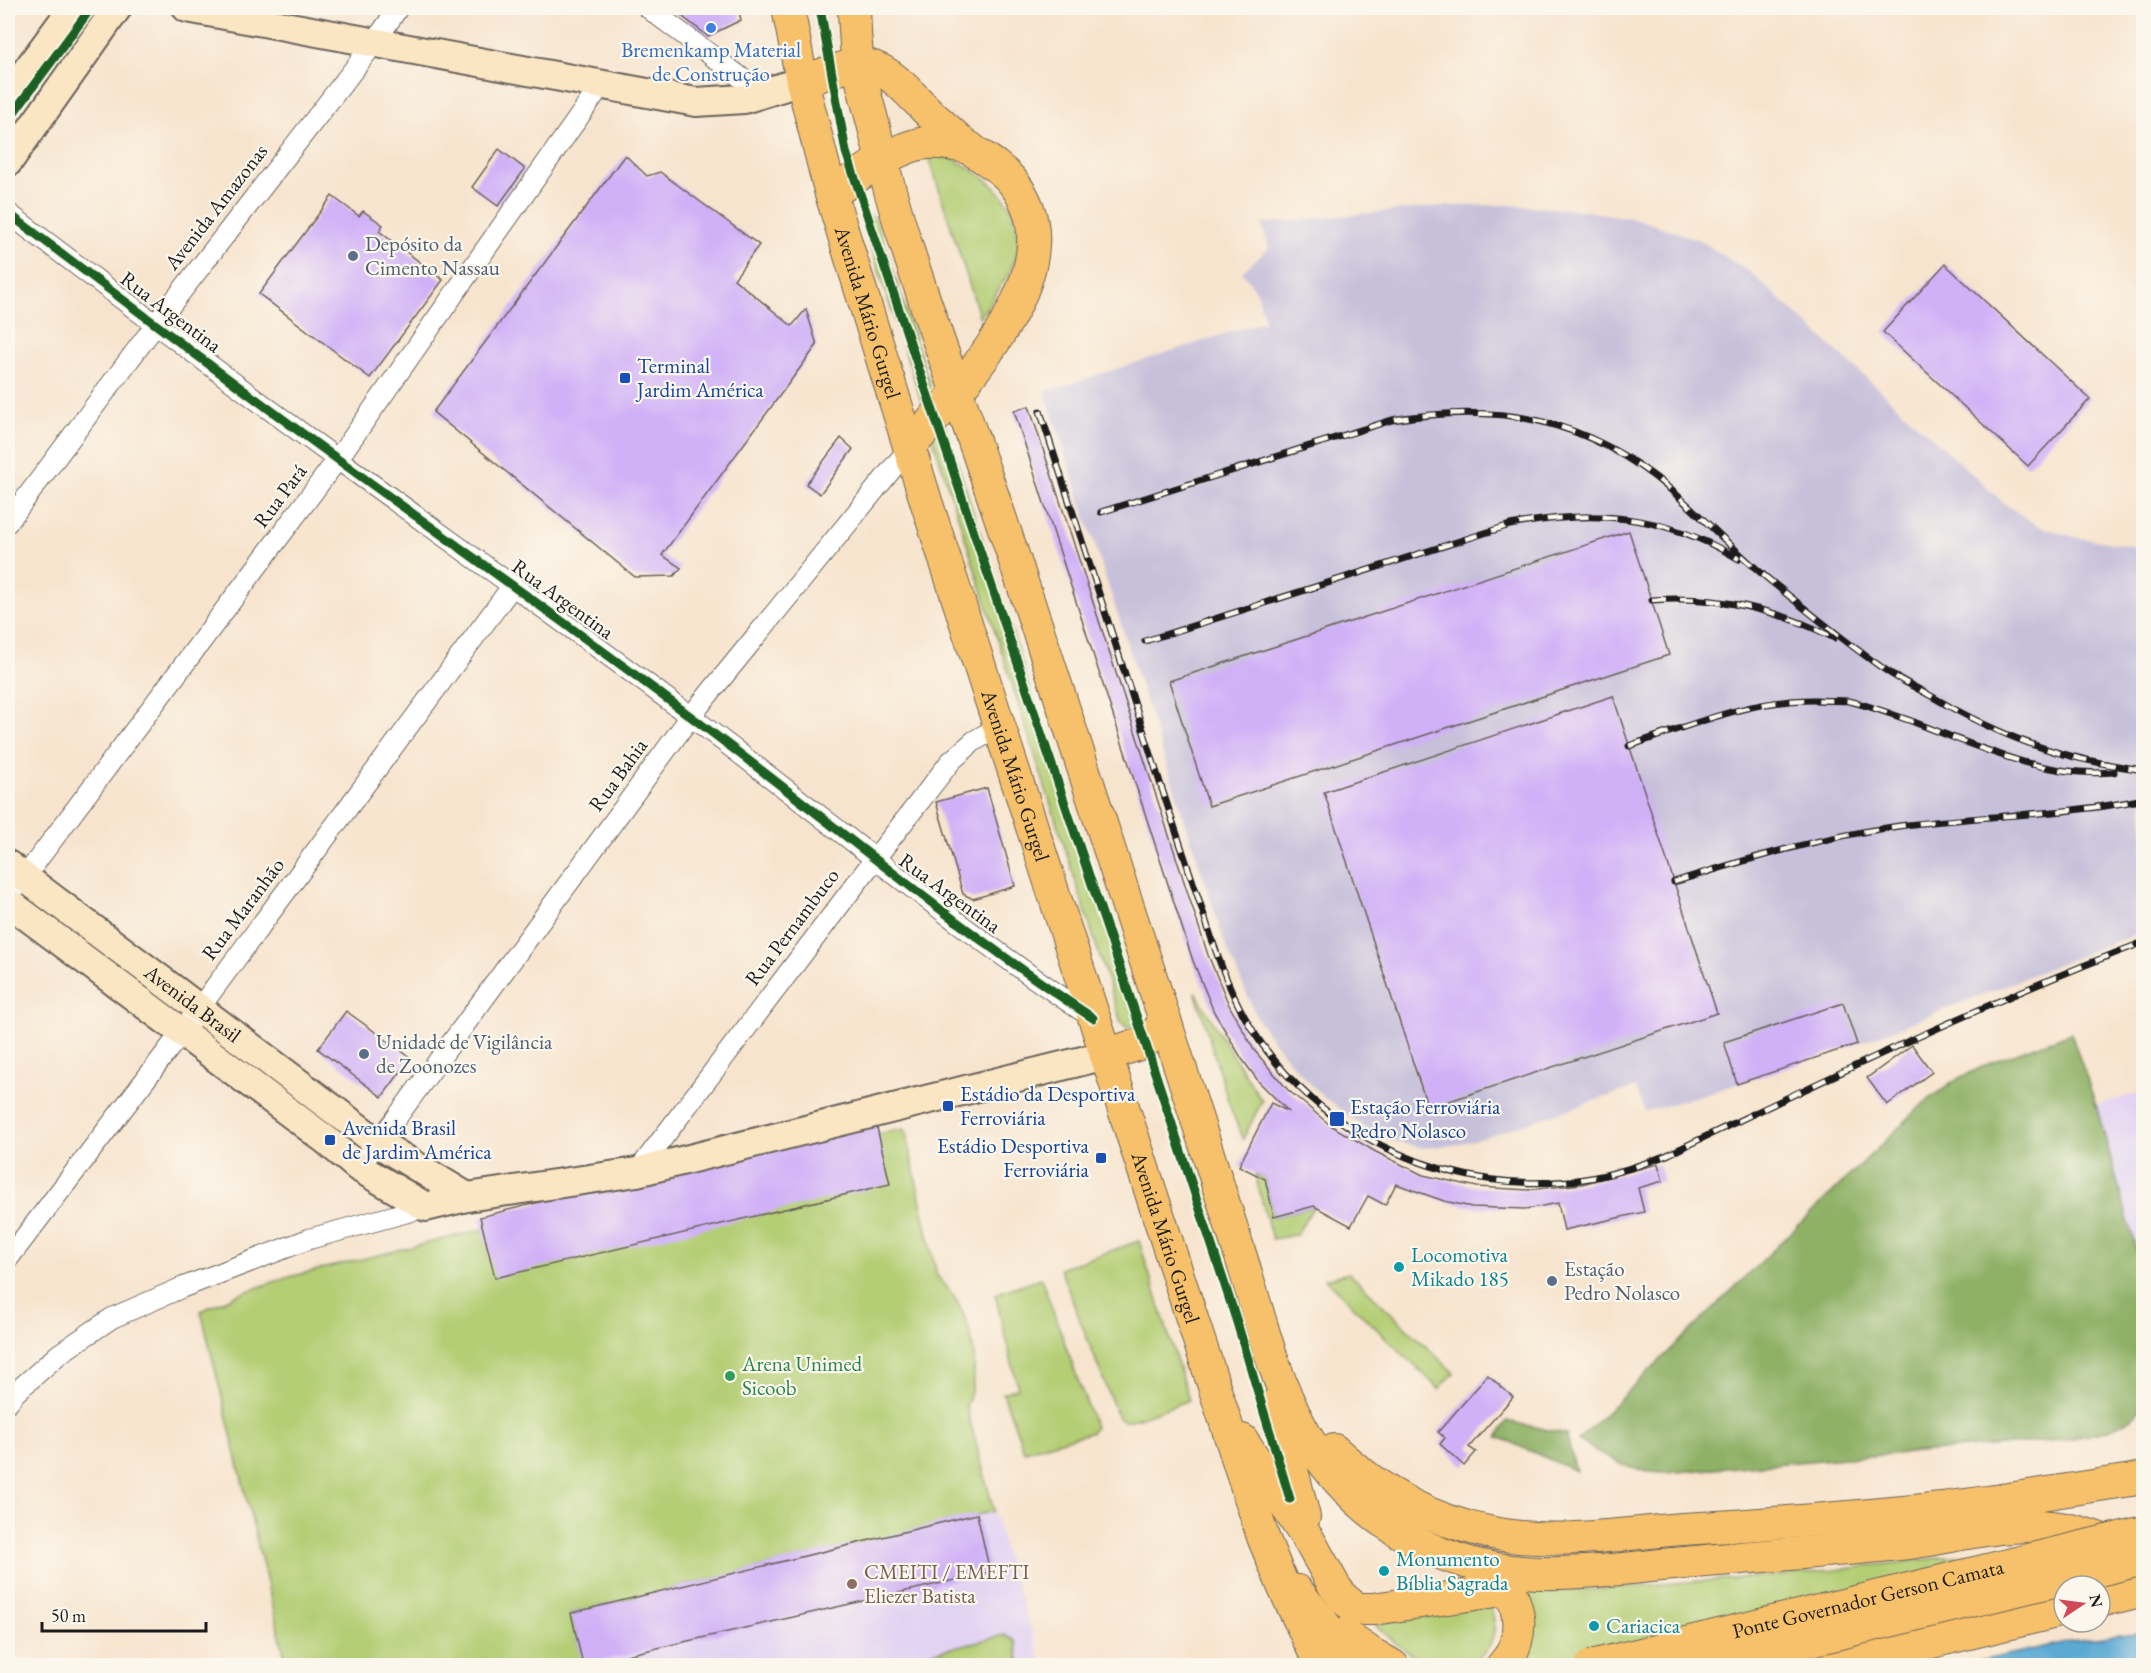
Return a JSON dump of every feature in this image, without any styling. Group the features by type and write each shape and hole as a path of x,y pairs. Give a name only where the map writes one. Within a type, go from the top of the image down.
{"main road":[{"path":"854,8 858,64 893,204 1166,1023 1278,1374 1302,1430 1336,1479 1357,1500 1405,1536 1431,1550 1493,1573 1574,1572 1889,1545 2034,1526 2055,1527 2091,1535 2144,1560"},
{"name":"Avenida Mário Gurgel","path":"786,11 831,194 893,400 1263,1537"},
{"path":"802,81 858,64 876,69 896,80 924,110 970,148 993,162 1013,182 1028,208 1033,236 1030,264 1020,295 998,338 910,447"},
{"path":"831,194 906,148 925,143 944,143 970,148"},
{"path":"1106,1055 1145,1042 1166,1023"},
{"path":"1268,1343 1280,1423 1310,1542"},
{"path":"1278,1374 1304,1417 1330,1447 1353,1468 1379,1487 1416,1508 1463,1526 1491,1533 1549,1538 1824,1520 1931,1509 2144,1478"},
{"path":"1221,1410 1310,1542 1331,1582 1344,1599 1357,1609 1373,1609 1496,1591 1493,1573"},
{"name":"Ponte Governador Gerson Camata","path":"1592,1665 2144,1532"},
{"path":"1263,1537 1291,1583 1358,1665"},
{"path":"1263,1537 1284,1588 1321,1665"},
{"name":"Ponte Governador Gerson Camata","path":"1704,1665 2144,1560"},
{"path":"1493,1573 1514,1599 1519,1626 1512,1652 1502,1665"},
{"path":"2112,1598 2144,1590"},
{"path":"1833,1665 2052,1613"},
{"path":"1320,1618 1368,1652 1393,1665"}],"street":[{"path":"8,96 73,8"},
{"path":"8,162 117,8"},
{"path":"187,8 696,102 723,102 763,94 802,81"},
{"name":"Avenida Amazonas","path":"8,522 156,324 375,42 398,8"},
{"path":"648,8 763,94"},
{"name":"Rua Pará","path":"11,886 337,459 602,84"},
{"name":"Rua Argentina","path":"8,213 337,459 691,716 874,860 1051,991 1093,1018"},
{"name":"Rua Bahia","path":"378,1143 691,716 910,447"},
{"name":"Rua Maranhão","path":"8,1259 181,1033 513,585"},
{"name":"Rua Pernambuco","path":"637,1172 951,761 974,741 1000,726"},
{"name":"Avenida Brasil","path":"11,886 198,1009 378,1143 467,1197"},
{"name":"Avenida Brasil","path":"11,886 181,1033 326,1140 358,1167 426,1207"},
{"path":"8,1402 59,1354 112,1318 181,1288 309,1239 467,1197 637,1172 1106,1055"},
{"path":"358,1167 378,1143"}],"shaded area":[{"path":"1509,205 1578,210 1637,219 1699,240 1752,274 2005,504 2038,526 2075,537 2143,548 2143,931 1857,1044 1737,1084 1645,1112 1636,1087 1482,1138 1454,1145 1424,1148 1397,1142 1371,1132 1324,1098 1287,1059 1258,1020 1225,944 1045,392 1265,321 1257,292 1242,272 1269,248 1262,224 1441,206"},
{"path":"2144,1092 2143,1274 2096,1105"},
{"name":"CMEITI / EMEFTI Eliezer Batista","path":"994,1511 1006,1556 1043,1665 583,1665 571,1613"}],"green space":[{"path":"939,151 975,172 997,189 1012,211 1016,225 1018,246 1014,262 980,318 928,155"},
{"path":"869,215 876,219 930,386 922,403 864,224 864,220"},
{"path":"944,421 1136,1018 1134,1025 1127,1028 1121,1022 932,436"},
{"path":"1195,991 1262,1101 1243,1139 1230,1107"},
{"path":"2071,1033 2096,1105 2143,1274 2143,1405 2127,1421 2107,1430 2062,1440 1665,1473 1629,1467 1609,1459 1578,1440 1924,1103 1959,1078 1997,1060"},
{"name":"Arena Unimed Sicoob","path":"905,1129 937,1276 958,1304 971,1337 974,1372 972,1389 966,1406 994,1511 571,1613 584,1665 287,1665 201,1311 239,1294 285,1278 863,1136"},
{"path":"1255,1175 1265,1179 1274,1217 1314,1206 1296,1235 1272,1239"},
{"path":"1139,1241 1189,1400 1124,1421 1118,1417 1060,1269"},
{"path":"1349,1273 1454,1373 1439,1389 1325,1279"},
{"path":"1041,1278 1095,1427 1092,1432 1024,1451 1003,1393 1018,1388 995,1294"},
{"path":"1507,1421 1566,1434 1576,1471 1498,1437"},
{"path":"2029,1547 1550,1665 1521,1666 1526,1591 1584,1590 1819,1572"},
{"path":"1489,1604 1494,1619 1494,1632 1490,1643 1474,1660 1462,1664 1448,1666 1425,1661 1402,1648 1375,1624"},
{"path":"1005,1635 1016,1642 1020,1665 879,1665"}],"water":[{"path":"2143,1632 2143,1665 1962,1665 2070,1641"}],"building":[{"name":"Bremenkamp Material de Construção","path":"671,8 738,8 741,20 708,36"},
{"path":"499,149 525,169 498,206 472,187"},
{"name":"Terminal Jardim América","path":"625,155 647,176 660,172 759,245 734,279 792,326 806,309 817,345 662,555 681,568 674,576 635,577 433,412"},
{"path":"332,196 359,216 363,211 383,225 379,231 443,280 370,378 259,294"},
{"path":"1945,264 2090,399 2028,466 1883,332"},
{"path":"1029,406 1208,955 1229,1005 1254,1050 1288,1090 1330,1125 1376,1152 1423,1175 1477,1187 1528,1190 1582,1184 1658,1164 1663,1181 1638,1188 1644,1212 1564,1230 1558,1203 1526,1209 1472,1207 1444,1201 1396,1184 1385,1205 1368,1196 1351,1226 1314,1206 1274,1217 1265,1179 1239,1166 1271,1103 1289,1112 1259,1082 1242,1059 1214,1012 1193,961 1014,411"},
{"path":"841,438 853,449 820,494 806,484"},
{"path":"1629,531 1669,655 1209,806 1169,681"},
{"path":"1613,696 1717,1013 1428,1108 1324,792"},
{"path":"987,788 1015,886 973,899 963,894 936,802"},
{"path":"1843,1003 1857,1044 1737,1084 1724,1042"},
{"name":"Unidade de Vigilância de Zoonozes","path":"346,1011 411,1058 382,1097 318,1049"},
{"path":"1912,1045 1932,1072 1887,1105 1867,1078"},
{"path":"875,1119 890,1184 495,1278 480,1217"},
{"path":"1488,1375 1513,1397 1469,1447 1476,1452 1464,1466 1440,1444 1445,1438 1438,1432"},
{"path":"977,1514 990,1572 583,1665 571,1613"}],"railway":[{"path":"1040,411 1174,826 1233,993 1247,1021 1276,1062 1311,1098 1351,1128 1395,1152 1442,1169 1491,1180 1541,1183 1591,1178 1620,1171 1667,1155 1963,1017 2144,942"},
{"path":"1101,512 1392,420 1469,413 1505,415 1540,421 1574,431 1607,446 1639,466 1671,490 1746,560 1827,627 1901,680 1983,724 2033,745 2085,760 2144,770"},
{"path":"1145,641 1510,525 1541,520 1600,517 1656,524 1683,532 1739,559"},
{"path":"1652,600 1699,600 1745,606 1791,619 1834,638"},
{"path":"1629,746 1722,715 1768,704 1817,700 1845,701 1914,722 2012,759 2062,770 2088,773 2114,772"},
{"path":"1674,882 1841,836 1929,822 2083,809 2144,799"}],"cycle path":[{"path":"8,120 91,8"},
{"path":"820,8 846,152 1145,1042 1236,1319 1290,1499"},
{"path":"8,213 256,400 737,751 989,945 1093,1018"}],"place":[{"name":"Bremenkamp Material de Construção","path":"711,28"},
{"name":"Depósito da Cimento Nassau","path":"353,256"},
{"name":"Terminal Jardim América","path":"625,378"},
{"name":"Unidade de Vigilância de Zoonozes","path":"364,1054"},
{"name":"Estádio da Desportiva Ferroviária","path":"948,1106"},
{"name":"Estação Ferroviária Pedro Nolasco","path":"1337,1119"},
{"name":"Avenida Brasil de Jardim América","path":"330,1140"},
{"name":"Estádio Desportiva Ferroviária","path":"1101,1158"},
{"name":"Locomotiva Mikado 185","path":"1399,1267"},
{"name":"Estação Pedro Nolasco","path":"1552,1281"},
{"name":"Arena Unimed Sicoob","path":"730,1376"},
{"name":"Monumento Bíblia Sagrada","path":"1384,1571"},
{"name":"CMEITI / EMEFTI Eliezer Batista","path":"852,1584"},
{"name":"Cariacica","path":"1594,1626"}]}
